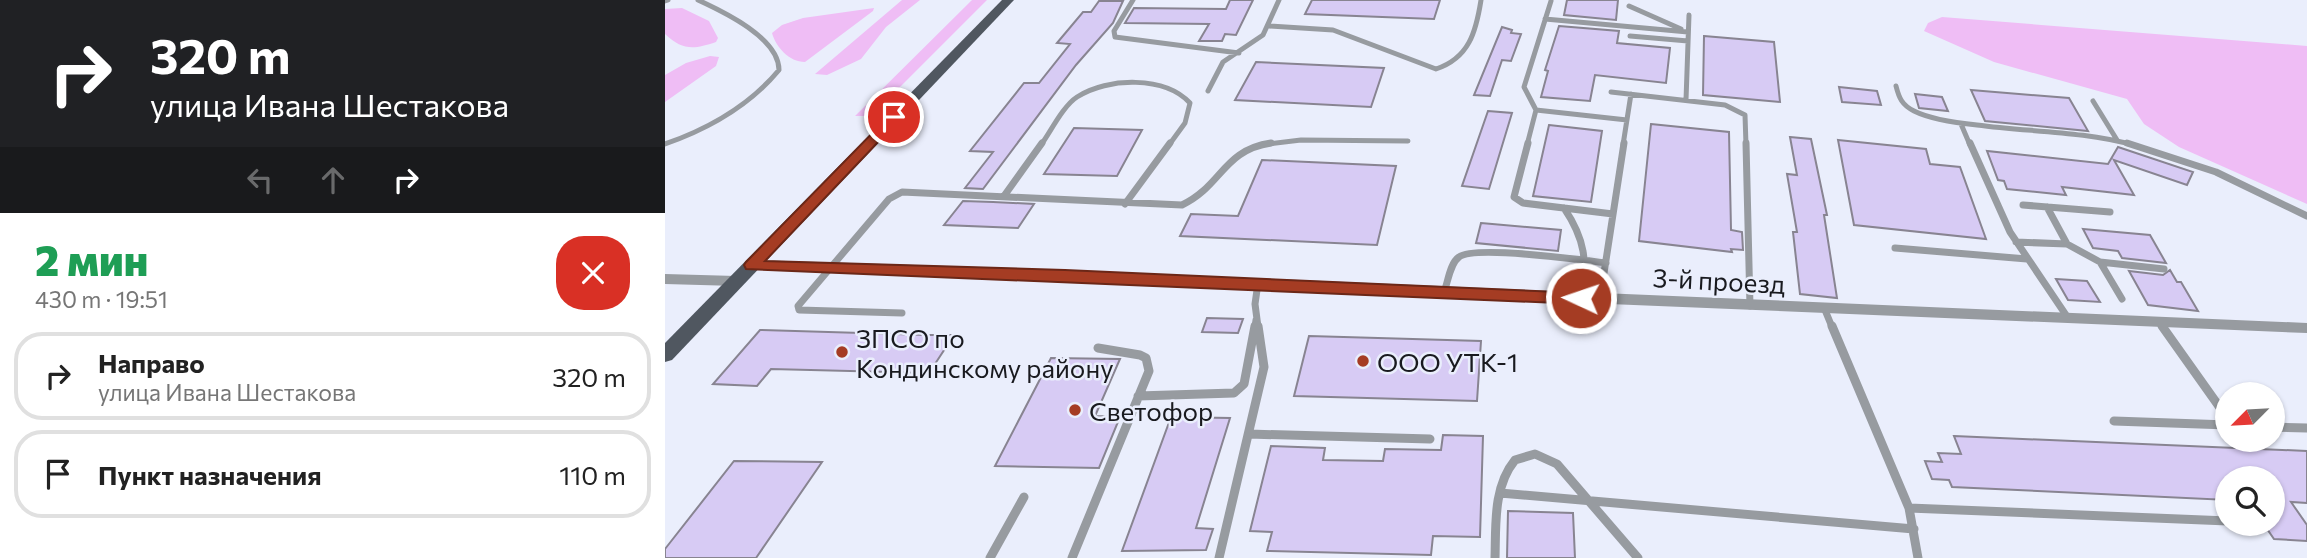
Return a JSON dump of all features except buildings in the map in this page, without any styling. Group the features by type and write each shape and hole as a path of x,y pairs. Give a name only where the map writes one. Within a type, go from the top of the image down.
{"main road":[{"path":"665,355 1008,0"}],"street":[{"name":"3-й проезд","path":"751,265 1258,283 1751,307 2307,328"},
{"path":"665,279 736,281"}],"lane":[{"path":"665,144 694,135 717,121 768,82 779,70 776,54 739,19 698,0"},
{"path":"1133,0 1114,31 1115,37 1239,53"},
{"path":"1208,90 1223,62 1256,41 1269,26 1279,0"},
{"path":"1269,26 1333,30 1436,69 1448,66 1466,52 1478,27 1481,0"},
{"path":"1551,1 1524,87 1536,110 1514,197 1523,203 1613,214"},
{"path":"1629,6 1688,32"},
{"path":"1686,100 1689,15"},
{"path":"1545,19 1688,32"},
{"path":"1630,36 1688,41"},
{"path":"1004,196 1075,98 1089,89 1140,83 1175,88 1186,95 1191,103 1185,123 1125,204"},
{"path":"1896,86 1905,106 1961,124 2117,140 2235,180 2307,216"},
{"path":"1611,92 1725,105 1745,115 1751,307"},
{"path":"1600,299 1631,94"},
{"path":"2093,101 2117,140"},
{"path":"1536,110 1627,120"},
{"path":"1961,124 2016,242 2068,318"},
{"path":"902,313 799,310 798,306 895,195 911,191 1182,205 1199,199 1245,149 1265,144 1408,141"},
{"path":"2023,205 2110,212"},
{"path":"2047,207 2067,244"},
{"path":"1564,208 1581,233 1587,261 1581,298"},
{"path":"2016,242 2067,244 2100,262 2164,269"},
{"path":"1895,248 2027,259"},
{"path":"1444,292 1458,258 1465,254 1485,252 1606,263"},
{"path":"2100,262 2122,299"},
{"path":"1219,558 1264,367 1254,302 1258,283"},
{"path":"1825,310 1909,509 1918,558"},
{"path":"1138,396 1234,394 1244,384 1256,317"},
{"path":"2159,321 2215,401"},
{"path":"1072,558 1149,371 1146,358 1126,350 1098,348"},
{"path":"2114,421 2215,425"},
{"path":"2285,427 2307,428"},
{"path":"1249,434 1430,439"},
{"path":"1496,558 1500,492 1504,472 1510,462 1520,456 1542,455 1557,464 1638,558"},
{"path":"1500,492 1914,528"},
{"path":"990,558 1024,497"},
{"path":"1909,509 2215,521"}],"shaded area":[{"path":"902,0 920,0 886,27 861,59 827,75 815,74"},
{"path":"972,0 987,0 871,116 855,116"},
{"path":"682,8 709,21 718,38 716,42 688,47 665,34 665,9"},
{"path":"874,8 805,62 784,53 772,33 782,25 803,18"},
{"path":"1942,17 2307,46 2307,204 2179,147 2144,124 2127,99 1994,62 1924,31 1928,23"},
{"path":"710,56 719,57 716,66 665,102 665,75 686,63"}],"place":[{"name":"ЗПСО по Кондинскому району","path":"842,352"},
{"name":"ООО УТК-1","path":"1363,361"},
{"name":"Светофор","path":"1075,410"}],"route":[{"path":"894,117 751,265 1065,275 1581,298"}]}
